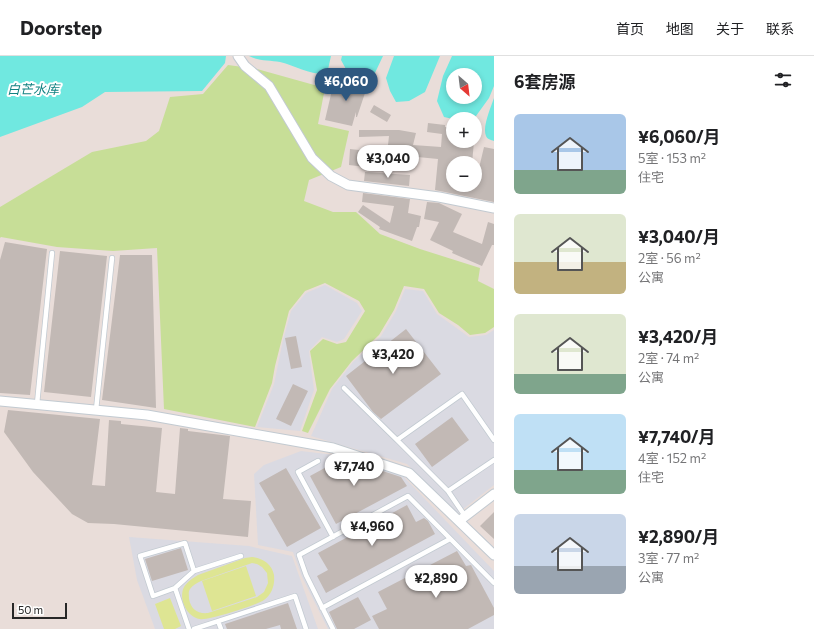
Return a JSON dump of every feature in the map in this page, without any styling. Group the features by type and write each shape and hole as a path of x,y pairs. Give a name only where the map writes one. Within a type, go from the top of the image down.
{"street":[{"path":"238,56 245,66 269,86 312,158 332,176 348,185 439,197 494,208"},
{"path":"0,401 147,415 332,448 409,473 462,518 494,555"},
{"path":"462,518 494,494"}],"lane":[{"path":"37,404 52,253"},
{"path":"96,410 112,258"},
{"path":"344,388 448,491 462,518"},
{"path":"397,440 462,394 494,440"},
{"path":"448,491 494,460"},
{"path":"318,461 298,472 333,536"},
{"path":"333,629 306,575 299,555 408,496 494,583"},
{"path":"322,608 450,539"},
{"path":"194,571 185,543 140,556 153,596 175,588 194,571 241,556"},
{"path":"175,588 189,629"},
{"path":"194,629 295,596 306,629"},
{"path":"218,621 221,629"}],"shaded area":[{"path":"325,285 357,303 362,311 344,339 337,342 322,337 309,351 314,390 300,431 257,427 274,384 283,340 291,311 306,293"},
{"path":"405,289 423,291 437,314 469,337 486,335 494,330 494,485 457,514 407,464 311,436 332,389 353,362 381,336 396,311"},
{"path":"301,451 335,455 400,473 494,571 494,629 328,629 302,577 293,552 258,545 254,474 264,465"},
{"path":"129,537 249,546 292,556 318,629 155,629 137,580"}],"green space":[{"path":"228,65 257,69 325,88 318,124 349,131 341,167 309,180 304,201 333,212 356,212 380,234 420,249 480,268 478,281 494,289 494,327 485,333 470,335 458,325 439,313 424,289 404,286 394,310 379,335 352,361 330,389 308,433 302,431 317,390 310,351 323,339 337,344 346,342 365,311 359,301 325,283 305,291 289,311 272,383 255,427 164,409 157,248 113,251 57,247 0,238 0,207 92,152 146,141 159,131 170,97 203,94"},
{"path":"252,557 266,562 273,571 274,582 271,592 267,598 252,605 212,618 200,619 191,615 185,607 182,597 182,592 187,583 198,575 245,558","holes":["252,563 257,564 267,573 268,583 264,592 257,597 208,613 198,612 191,606 189,591 195,584"]},
{"path":"246,566 256,596 212,611 202,581"},
{"path":"170,598 181,626 175,629 164,629 155,604"}],"water":[{"name":"白芒水库","path":"0,56 226,56 225,63 202,91 105,92 82,107 0,137"},
{"path":"249,56 331,56 327,74 321,74 303,70 280,62 260,60"},
{"path":"342,56 383,56 370,80 357,80 347,71 341,60"},
{"path":"394,56 440,56 425,92 409,101 396,102 390,91 386,78"},
{"path":"452,56 494,56 494,86 489,98 479,112 446,112 446,117 444,117 437,101 446,69 446,104 482,104 482,68 447,68"},
{"path":"494,98 494,141 487,138 485,128 487,117"}],"building":[{"path":"342,77 367,87 357,117 356,112 352,126 325,120 332,90 336,92"},
{"path":"374,105 391,115 387,122 370,112"},
{"path":"428,123 445,125 446,148 473,148 473,156 446,156 446,192 482,192 482,156 484,147 494,149 494,202 435,190 438,159 387,154 389,136 359,137 359,130 399,130 416,133 413,145 441,147 442,134 427,132"},
{"path":"350,149 368,151 366,167 349,165"},
{"path":"365,172 410,175 409,186 364,181"},
{"path":"363,193 410,199 408,213 421,216 419,227 417,227 412,241 379,229 380,227 358,212 363,205 390,223 394,206 362,202"},
{"path":"427,202 439,203 462,214 453,232 482,244 488,222 494,224 494,245 492,245 482,266 452,253 453,251 430,240 439,222 424,219"},
{"path":"5,242 47,249 30,395 0,393 0,260"},
{"path":"60,251 107,256 91,397 44,392"},
{"path":"120,255 152,255 156,408 102,400"},
{"path":"406,329 441,374 381,419 373,412 346,376"},
{"path":"296,336 302,367 291,369 285,338"},
{"path":"293,384 308,391 291,426 276,419"},
{"path":"8,410 100,419 92,485 105,486 109,420 121,421 121,424 162,428 156,492 175,494 180,428 188,429 188,431 230,436 223,499 251,501 248,537 114,524 88,523 72,514 33,472 4,432"},
{"path":"452,417 469,440 432,467 415,444"},
{"path":"343,458 401,477 407,486 336,524 310,476"},
{"path":"286,468 321,528 287,547 268,514 275,510 259,483"},
{"path":"407,505 416,522 424,518 428,521 435,534 326,593 317,576 328,570 318,553"},
{"path":"494,512 494,539 480,526"},
{"path":"181,548 188,570 152,581 145,559"},
{"path":"457,551 466,566 471,565 494,608 494,615 468,629 379,629 372,616 387,609 378,592"},
{"path":"358,597 371,620 354,629 337,629 329,612"},
{"path":"288,603 297,629 281,629 280,625 266,629 227,629 225,624"}]}
